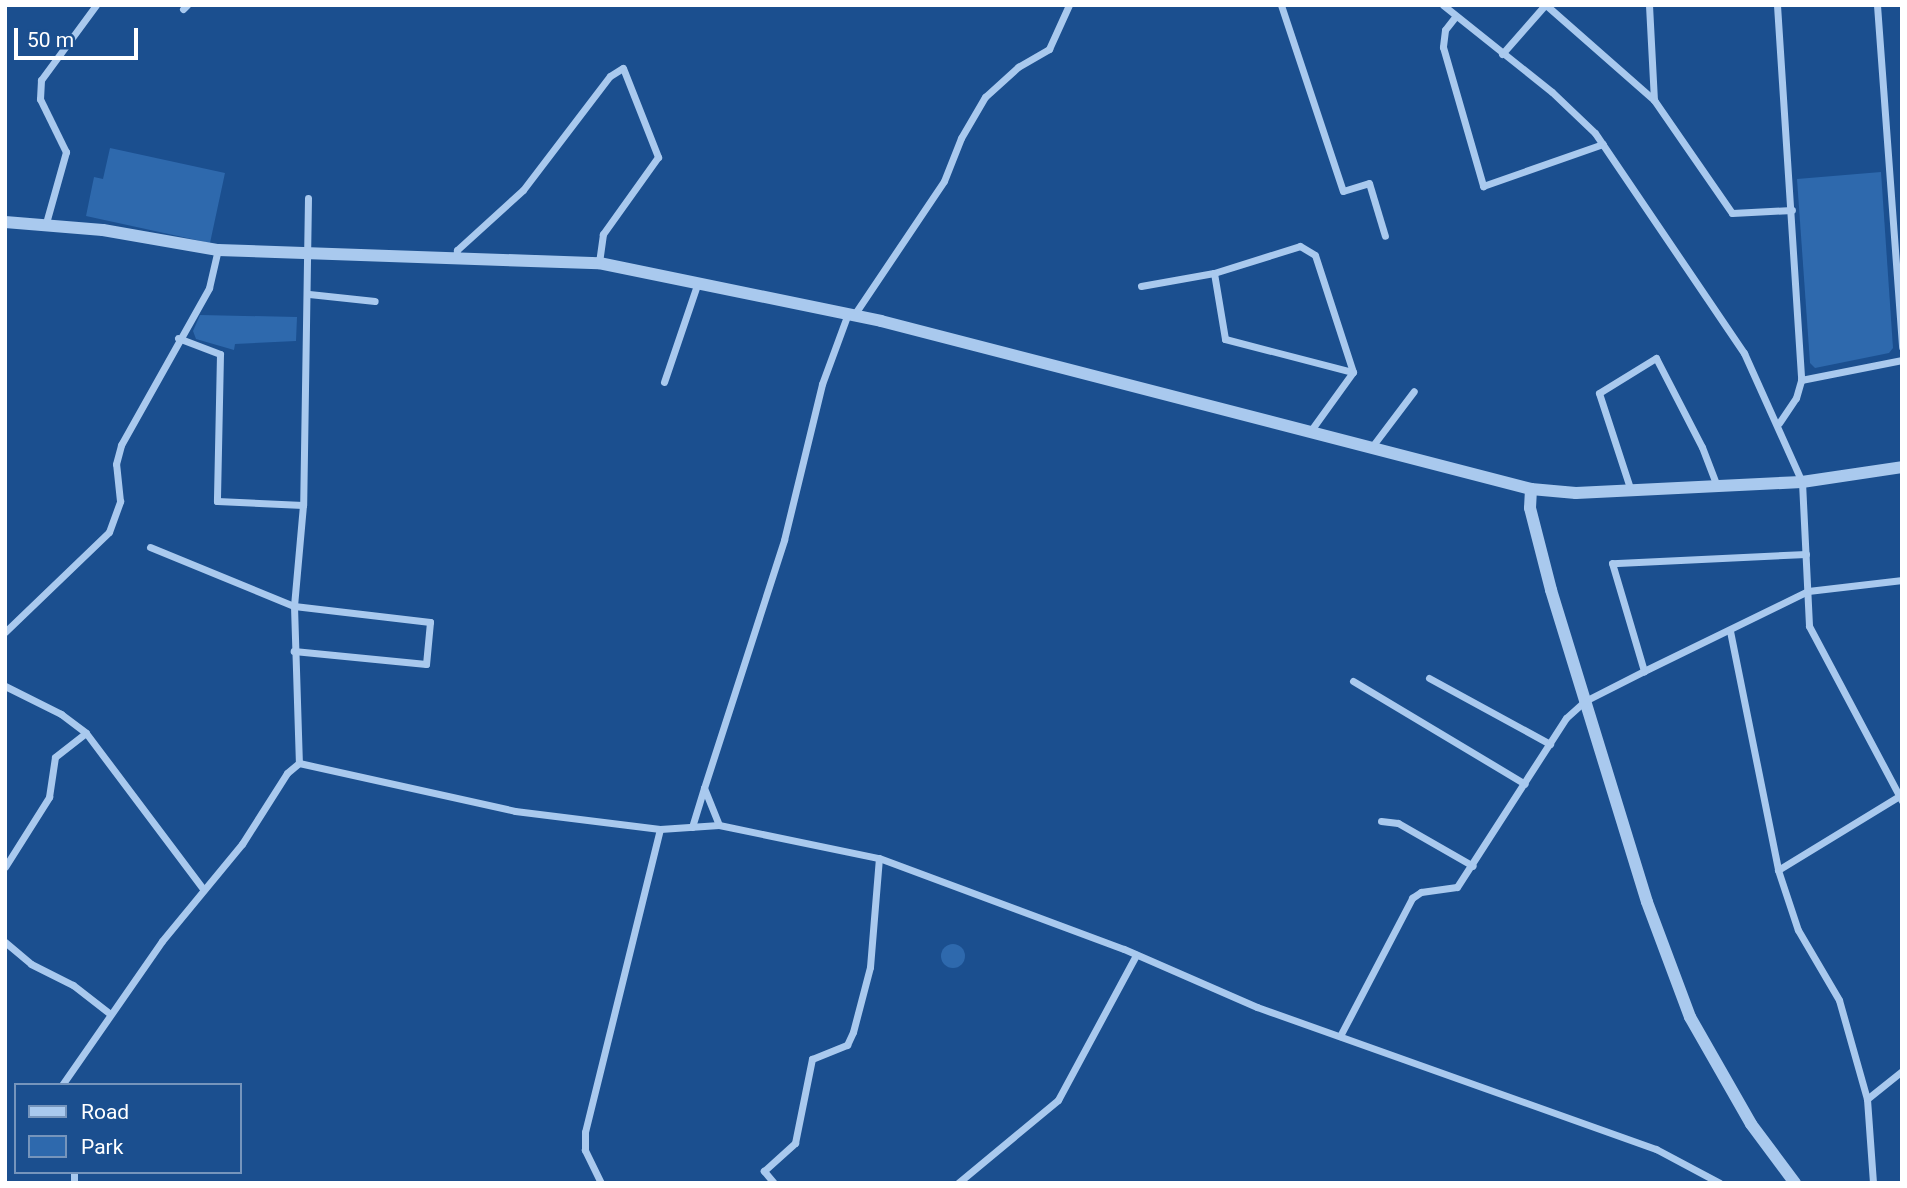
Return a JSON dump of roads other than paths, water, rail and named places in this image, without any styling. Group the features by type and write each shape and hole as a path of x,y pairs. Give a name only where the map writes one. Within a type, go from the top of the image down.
{"street":[{"path":"46,223 66,152 40,99 41,80 96,5"},
{"path":"692,827 784,540 822,384 850,316 944,181 961,138 985,97 1018,67 1049,49 1069,5"},
{"path":"1281,5 1343,191 1369,183 1385,236"},
{"path":"1443,5 1552,92 1603,144 1711,300 1779,423 1802,482 1809,626 1900,798 1778,870"},
{"path":"1502,54 1546,5 1654,100 1732,213 1792,210"},
{"path":"1648,5 1654,100"},
{"path":"1777,5 1801,380 1796,398 1779,423"},
{"path":"1877,5 1902,347"},
{"path":"1455,17 1445,30 1443,47 1483,186 1603,144"},
{"path":"456,258 457,250 523,190 610,76 623,68 659,157 603,234 599,264"},
{"path":"299,763 294,606 303,505 309,294 308,198"},
{"path":"5,222 46,223 218,250 599,264 850,316 1531,489 1576,493 1802,482 1902,467"},
{"path":"1140,286 1214,273 1300,246 1315,255 1353,372"},
{"path":"5,632 109,532 120,501 116,464 121,445 178,338 209,288 218,250"},
{"path":"1214,273 1224,338 1353,372"},
{"path":"664,382 697,285"},
{"path":"309,294 375,301"},
{"path":"178,338 220,354 217,501 303,505"},
{"path":"1631,491 1599,393 1656,358 1702,447 1717,486"},
{"path":"1801,380 1902,360"},
{"path":"1309,434 1311,424 1353,372"},
{"path":"1371,449 1414,391"},
{"path":"1531,489 1533,520 1586,701 1647,902 1690,1017 1751,1124 1795,1183"},
{"path":"150,547 294,606 430,622 426,664 294,651"},
{"path":"1644,671 1612,563 1806,554"},
{"path":"1340,1036 1412,898 1421,892 1457,887 1566,718 1586,701 1808,591 1902,580"},
{"path":"1730,631 1778,870 1798,930 1839,1000 1867,1100 1873,1183"},
{"path":"1429,678 1549,744"},
{"path":"1353,681 1525,784"},
{"path":"5,686 61,714 86,733 203,889"},
{"path":"5,867 49,797 55,757 86,733"},
{"path":"299,763 515,811 660,829 719,825 878,858 1136,955 1340,1036 1656,1149 1720,1183"},
{"path":"63,1083 110,1013 203,889 242,844 287,773 299,763"},
{"path":"704,788 719,825"},
{"path":"1381,821 1398,823 1473,866"},
{"path":"601,1183 585,1150 585,1132 660,829"},
{"path":"774,1183 764,1171 795,1143 812,1059 847,1045 853,1032 872,955 878,858"},
{"path":"5,942 31,964 73,985 110,1013"},
{"path":"958,1183 1058,1100 1136,955"},
{"path":"1867,1100 1902,1071"}]}
